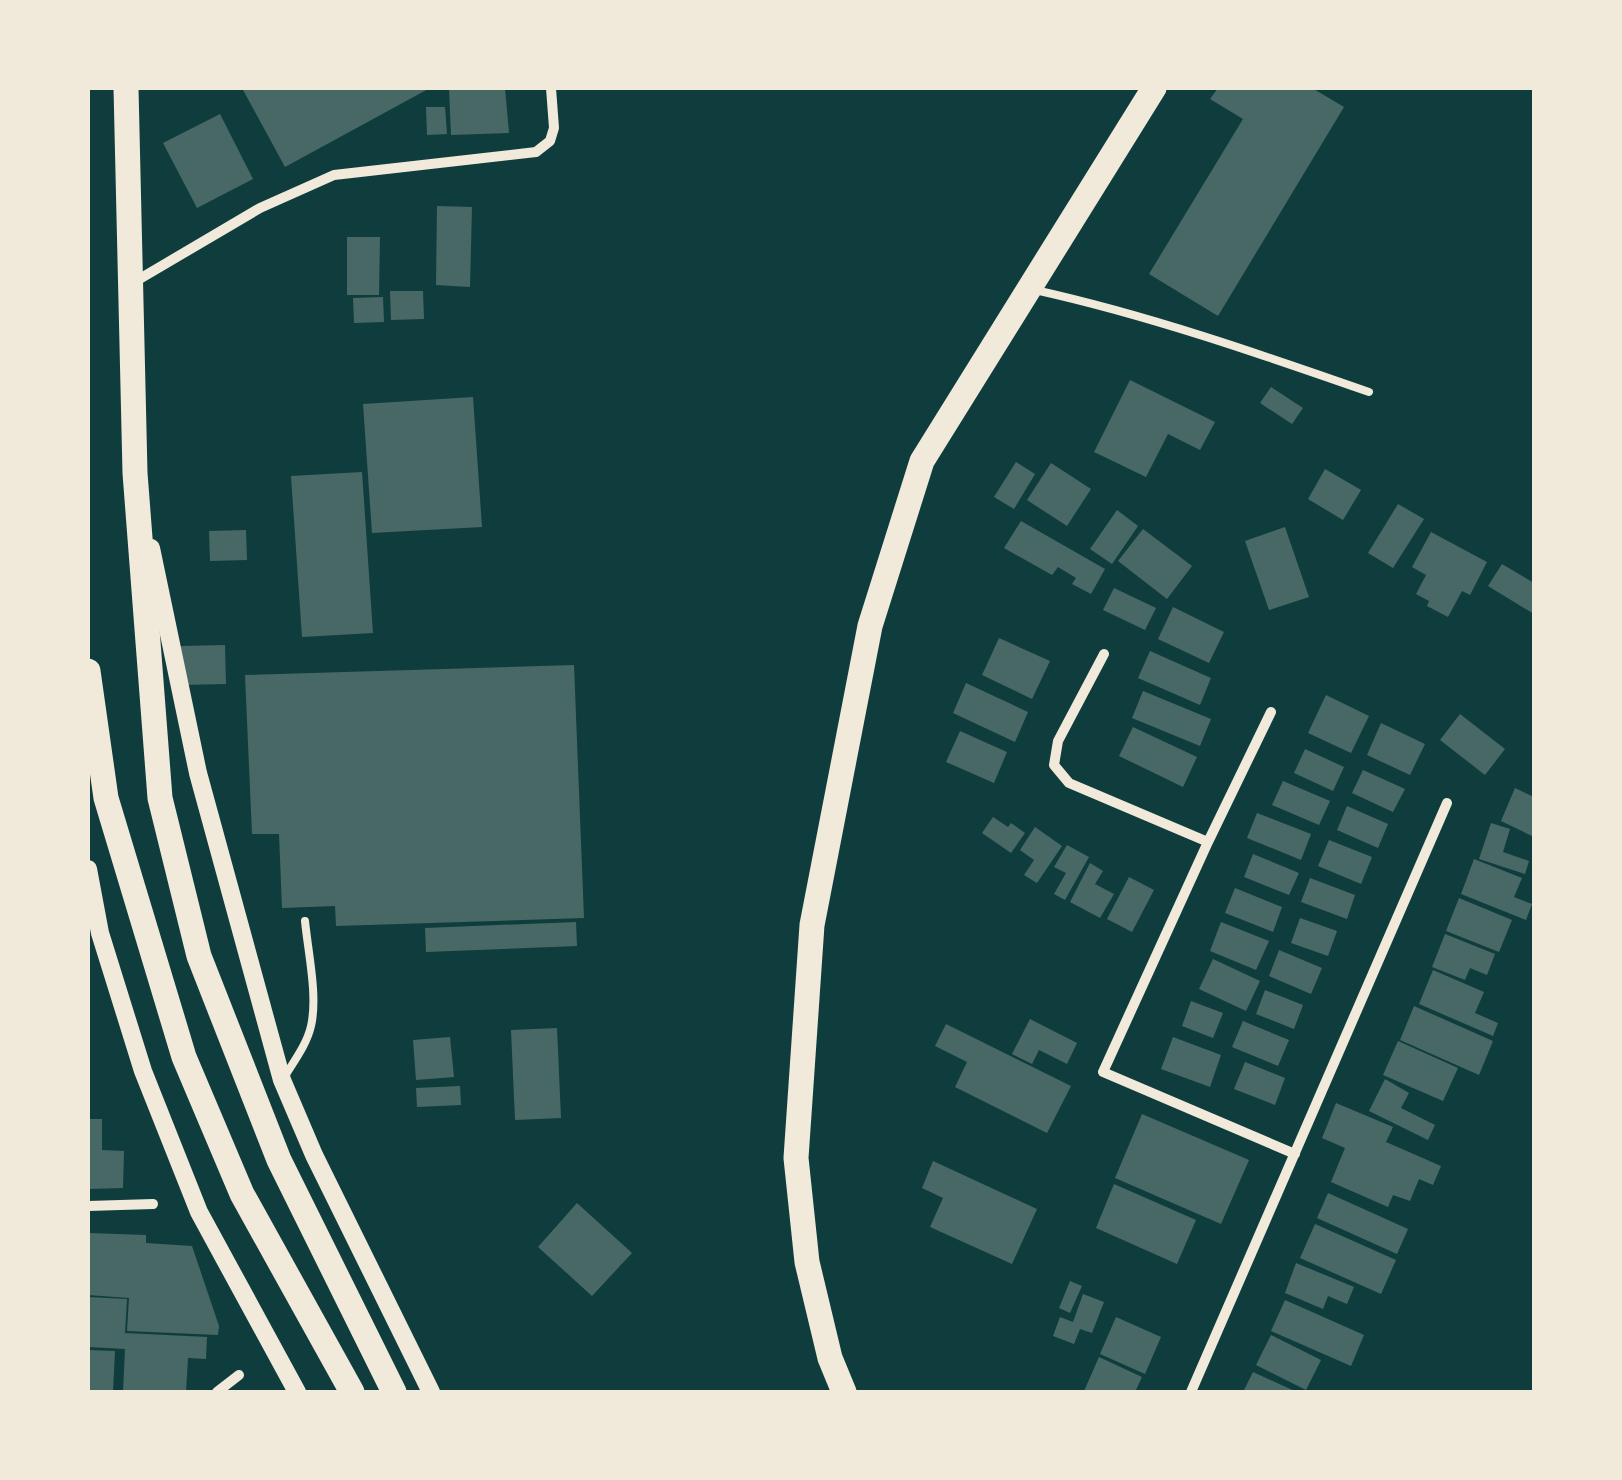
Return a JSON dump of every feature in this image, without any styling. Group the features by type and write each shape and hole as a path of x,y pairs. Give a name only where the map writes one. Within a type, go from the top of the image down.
{"main road":[{"path":"126,88 135,473 160,798 200,956 279,1160 394,1392"},
{"path":"844,1392 830,1358 808,1262 796,1158 812,925 870,626 922,461 1154,88"},
{"path":"88,671 106,798 184,1057 242,1194 352,1392"}],"street":[{"path":"130,284 260,208 334,175 536,152 550,141 554,128 552,88"},
{"path":"135,473 198,773 282,1080 314,1155 431,1392"},
{"path":"1104,654 1058,741 1054,766 1069,782 1208,842"},
{"path":"1272,712 1103,1072 1294,1154"},
{"path":"1191,1392 1447,803"},
{"path":"88,868 100,933 138,1054 198,1212 296,1392"},
{"path":"88,1206 153,1204"},
{"path":"217,1392 239,1375"}],"lane":[{"path":"1028,288 1133,314 1370,392"},
{"path":"282,1080 312,1022 305,921"}],"building":[{"path":"242,88 430,88 285,167"},
{"path":"449,88 505,88 509,133 451,135"},
{"path":"1218,88 1312,88 1344,107 1218,316 1149,274 1243,119 1210,99"},
{"path":"426,107 445,107 447,134 427,135"},
{"path":"220,114 253,179 197,208 163,143"},
{"path":"437,206 472,207 470,287 436,285"},
{"path":"347,237 380,237 379,295 347,295"},
{"path":"390,291 423,291 424,319 391,320"},
{"path":"383,297 384,322 354,323 353,298"},
{"path":"1130,380 1215,422 1200,450 1168,434 1146,477 1094,452"},
{"path":"1271,387 1303,408 1292,424 1260,403"},
{"path":"473,397 482,527 372,533 363,404"},
{"path":"1016,462 1035,474 1014,509 994,497"},
{"path":"1051,463 1091,489 1067,526 1027,500"},
{"path":"1325,469 1361,490 1343,520 1308,499"},
{"path":"362,472 373,633 302,637 291,476"},
{"path":"1398,504 1424,519 1393,568 1368,553"},
{"path":"1117,510 1138,526 1112,564 1090,549"},
{"path":"1021,521 1105,569 1091,594 1072,584 1076,578 1058,567 1052,575 1004,548"},
{"path":"1285,527 1309,597 1269,610 1245,541"},
{"path":"1143,529 1192,566 1167,599 1118,561"},
{"path":"246,530 247,560 210,561 209,531"},
{"path":"1431,532 1487,562 1470,595 1462,591 1448,617 1427,606 1429,601 1416,594 1426,575 1412,567"},
{"path":"1502,564 1534,583 1534,614 1488,586"},
{"path":"1114,588 1156,608 1145,630 1103,610"},
{"path":"1173,607 1224,632 1209,663 1158,639"},
{"path":"999,638 1050,661 1032,699 982,675"},
{"path":"225,645 226,684 181,685 181,646"},
{"path":"1150,651 1211,678 1200,705 1138,678"},
{"path":"574,665 584,918 336,926 335,906 282,908 279,834 252,834 245,675"},
{"path":"966,683 1028,712 1015,742 953,713"},
{"path":"1143,691 1211,719 1200,746 1132,718"},
{"path":"1326,695 1369,716 1351,753 1308,733"},
{"path":"1460,714 1505,749 1485,775 1440,740"},
{"path":"1381,723 1425,744 1410,775 1367,755"},
{"path":"1133,727 1197,757 1183,787 1119,756"},
{"path":"960,731 1007,752 994,783 946,762"},
{"path":"1305,749 1344,767 1333,791 1294,773"},
{"path":"1363,770 1405,789 1393,812 1352,793"},
{"path":"1283,781 1330,801 1319,825 1272,805"},
{"path":"1515,788 1534,797 1534,837 1501,821"},
{"path":"1347,806 1388,824 1378,848 1337,830"},
{"path":"1257,813 1311,834 1301,860 1247,838"},
{"path":"993,817 1025,833 1011,853 982,833"},
{"path":"1491,823 1510,829 1503,852 1529,861 1525,874 1479,859"},
{"path":"1035,827 1062,846 1037,883 1024,875 1034,860 1020,850"},
{"path":"1329,840 1372,857 1361,884 1318,866"},
{"path":"1067,845 1089,857 1065,900 1054,894 1066,873 1054,867"},
{"path":"1253,854 1299,873 1289,895 1244,877"},
{"path":"1474,859 1522,878 1514,897 1532,904 1526,920 1461,894"},
{"path":"1090,863 1103,871 1095,884 1114,894 1100,918 1070,902"},
{"path":"1129,877 1154,890 1132,932 1107,919"},
{"path":"1310,878 1355,895 1347,919 1301,902"},
{"path":"1235,888 1282,907 1273,932 1225,913"},
{"path":"1459,898 1512,920 1499,952 1446,931"},
{"path":"1300,918 1337,931 1328,956 1291,943"},
{"path":"576,922 577,946 426,952 425,928"},
{"path":"1221,922 1269,941 1256,970 1210,951"},
{"path":"1445,934 1495,954 1487,975 1470,968 1465,980 1432,967"},
{"path":"1279,950 1322,968 1311,994 1269,976"},
{"path":"1213,959 1260,981 1246,1011 1199,989"},
{"path":"1433,970 1484,992 1475,1013 1498,1023 1493,1036 1419,1004"},
{"path":"1265,990 1303,1005 1294,1029 1256,1014"},
{"path":"1191,1001 1223,1013 1213,1038 1182,1026"},
{"path":"1414,1006 1493,1041 1479,1075 1400,1040"},
{"path":"1030,1019 1077,1043 1067,1064 1039,1050 1032,1064 1012,1054"},
{"path":"1243,1021 1289,1040 1278,1066 1232,1047"},
{"path":"946,1024 1071,1086 1047,1133 955,1087 967,1062 935,1046"},
{"path":"557,1028 561,1118 515,1120 511,1030"},
{"path":"450,1037 454,1077 416,1080 413,1040"},
{"path":"1173,1037 1221,1055 1210,1087 1161,1069"},
{"path":"1398,1041 1458,1068 1443,1101 1383,1075"},
{"path":"1245,1062 1285,1078 1275,1105 1234,1089"},
{"path":"1385,1079 1409,1093 1401,1108 1435,1125 1428,1140 1369,1111"},
{"path":"460,1086 461,1105 417,1107 416,1088"},
{"path":"1336,1103 1393,1127 1386,1142 1441,1166 1433,1185 1419,1179 1410,1201 1393,1195 1388,1207 1331,1182 1345,1148 1322,1138"},
{"path":"1142,1114 1249,1160 1221,1224 1115,1178"},
{"path":"88,1119 102,1119 102,1150 124,1151 123,1188 88,1189"},
{"path":"933,1161 1037,1209 1012,1264 930,1227 943,1198 922,1188"},
{"path":"1114,1184 1196,1220 1177,1264 1096,1228"},
{"path":"1328,1193 1408,1229 1397,1254 1317,1218"},
{"path":"577,1203 632,1253 592,1296 538,1247"},
{"path":"1315,1224 1396,1260 1381,1294 1300,1258"},
{"path":"88,1233 146,1235 146,1243 192,1246 219,1326 218,1335 127,1331 129,1298 88,1295"},
{"path":"1296,1263 1354,1287 1347,1304 1328,1296 1323,1309 1285,1293"},
{"path":"1070,1281 1082,1286 1070,1313 1059,1308"},
{"path":"1083,1294 1104,1302 1092,1333 1080,1329 1074,1344 1053,1336 1060,1317 1073,1322"},
{"path":"88,1297 127,1299 125,1333 207,1337 206,1359 188,1358 186,1392 123,1392 125,1349 88,1347"},
{"path":"1285,1300 1364,1335 1351,1366 1271,1331"},
{"path":"1116,1317 1161,1337 1145,1374 1100,1354"},
{"path":"1271,1335 1321,1360 1306,1390 1256,1365"},
{"path":"88,1350 115,1351 113,1392 88,1392"},
{"path":"1099,1357 1142,1377 1135,1392 1084,1391"},
{"path":"1253,1372 1297,1392 1243,1392"}]}
